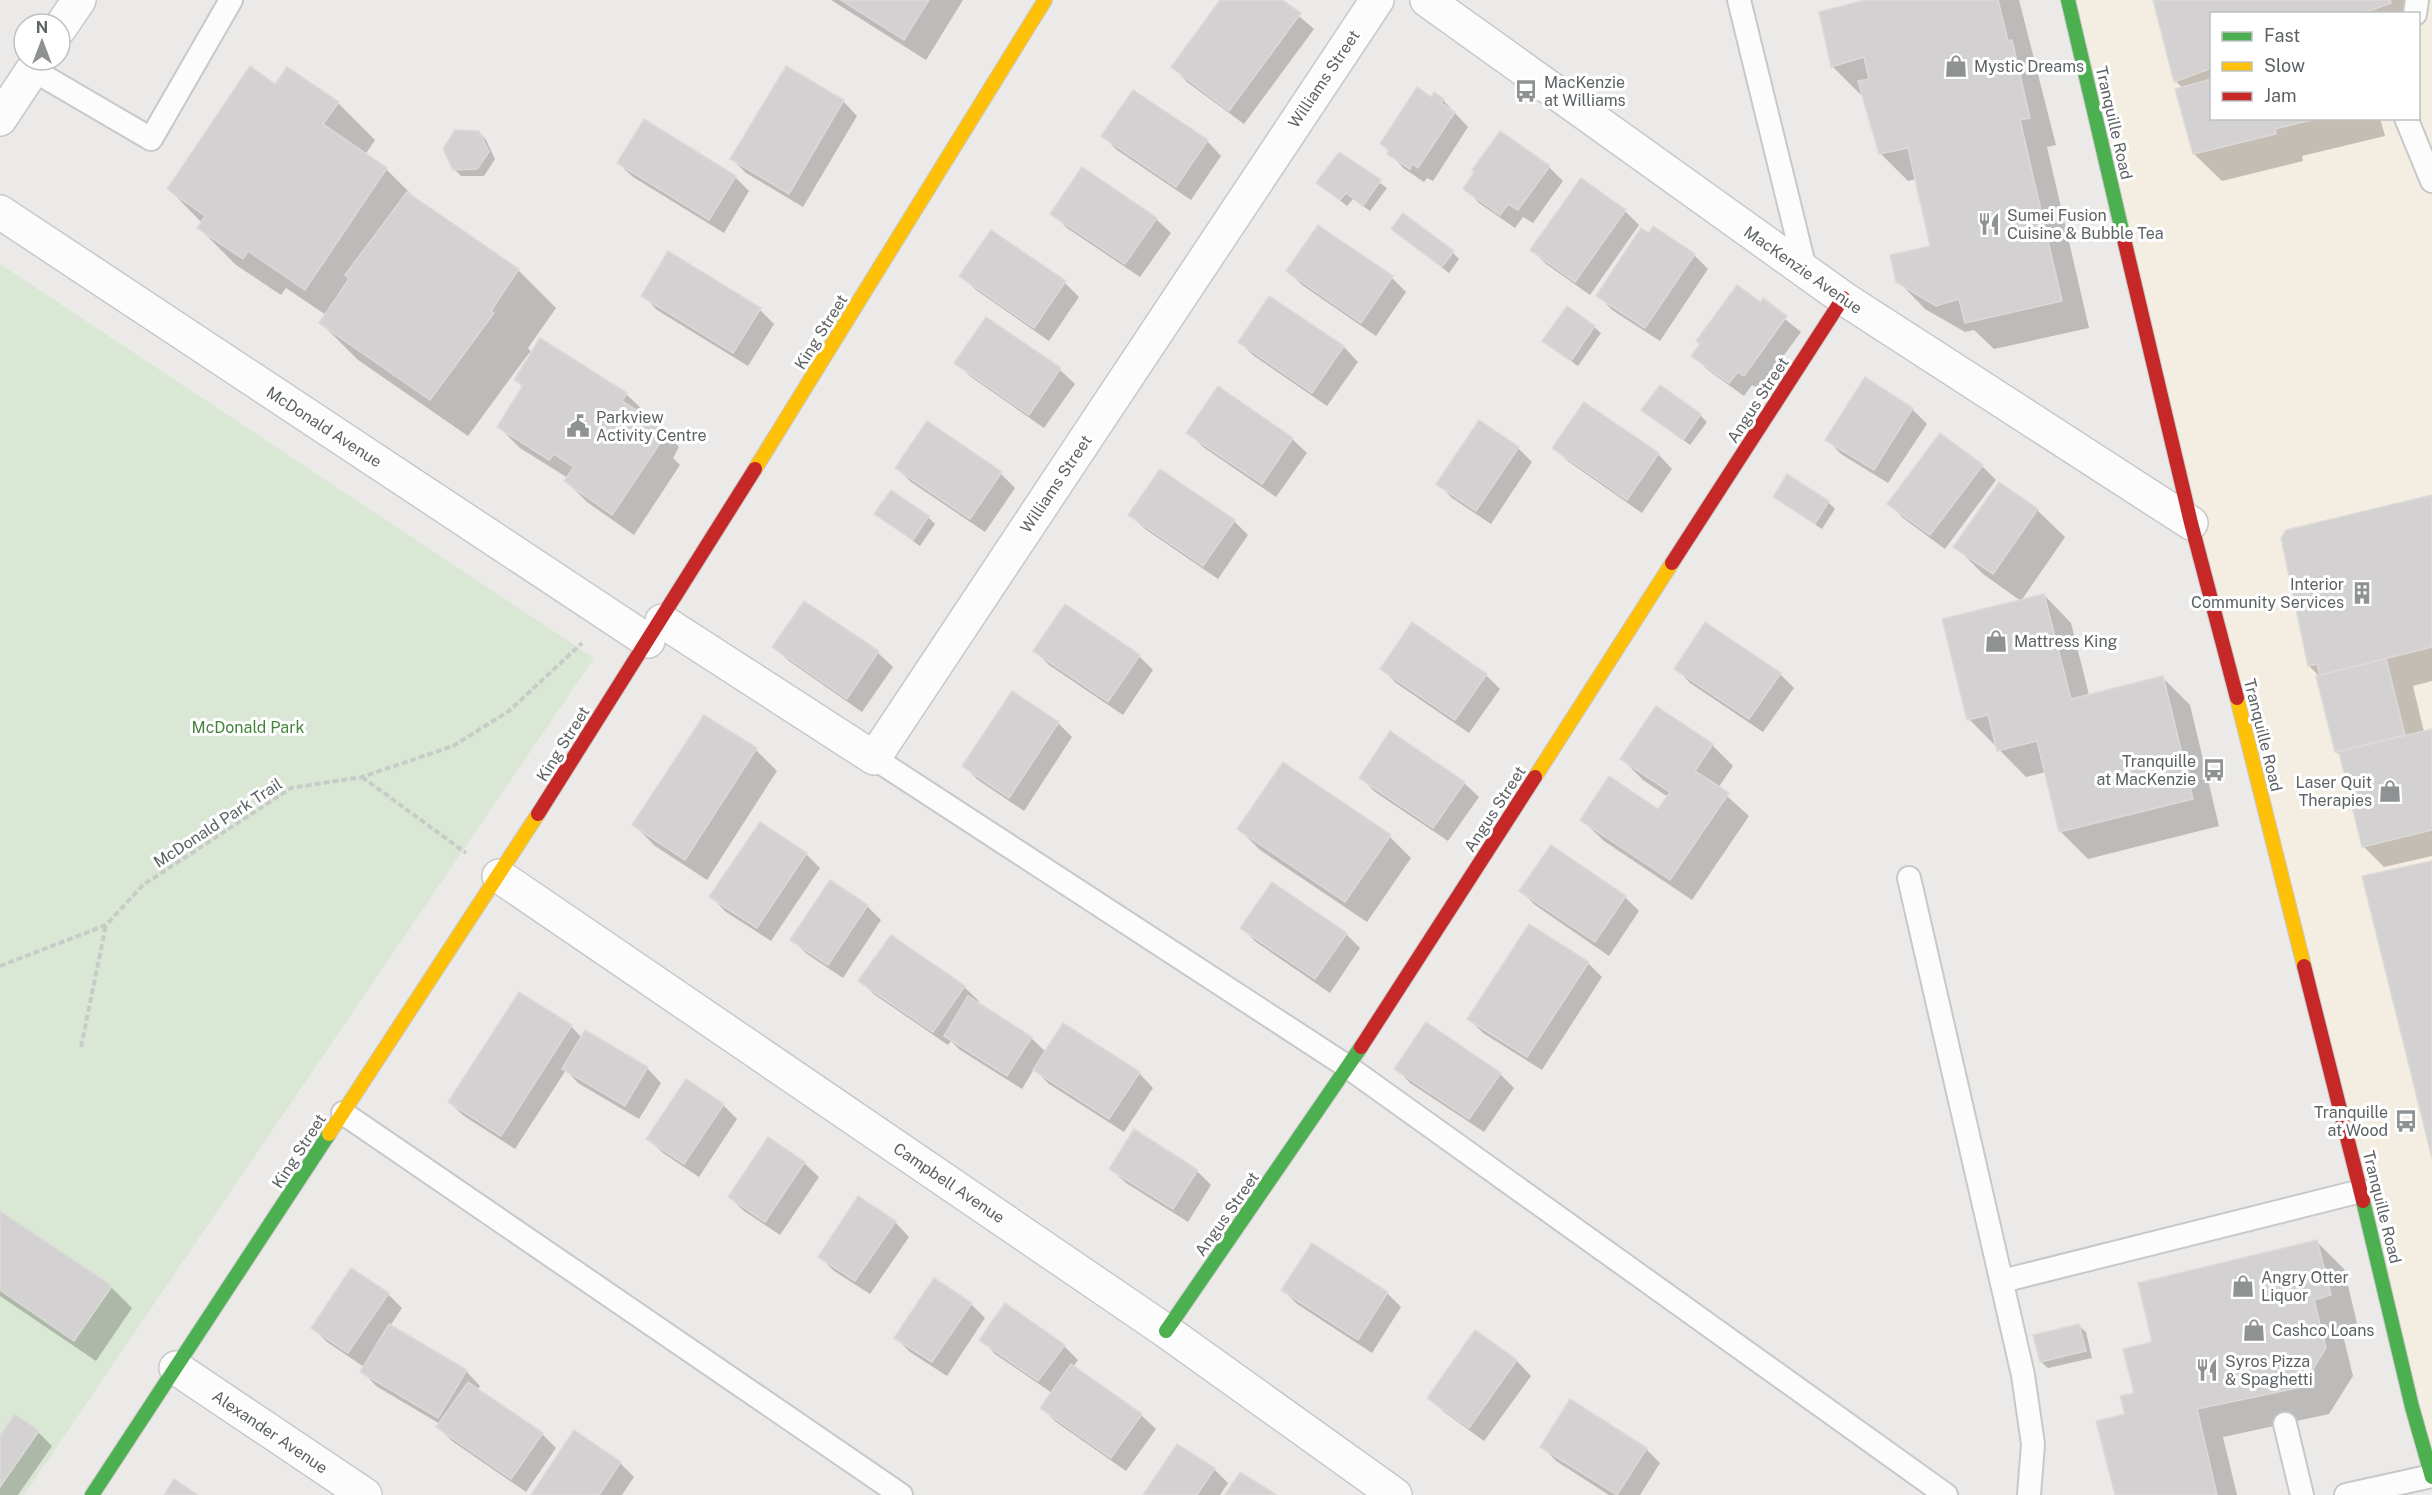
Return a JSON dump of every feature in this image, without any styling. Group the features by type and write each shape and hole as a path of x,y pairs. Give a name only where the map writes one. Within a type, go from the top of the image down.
{"street":[{"name":"King Street","path":"92,1495 499,876 655,631 1045,0"},
{"name":"Williams Street","path":"874,758 1377,0"},
{"name":"MacKenzie Avenue","path":"1427,0 1806,273 2191,523"},
{"name":"Tranquille Road","path":"2068,0 2191,523 2361,1191 2422,1403 2432,1477"},
{"path":"0,118 31,72"},
{"name":"McDonald Avenue","path":"0,212 611,616 655,631"},
{"name":"Angus Street","path":"1166,1331 1348,1067 1843,298"},
{"path":"655,631 874,758"},
{"name":"Campbell Avenue","path":"499,876 1166,1331 1384,1492"},
{"name":"Alexander Avenue","path":"176,1368 365,1495"}],"lane":[{"path":"47,72 151,139 231,0"},
{"path":"1739,0 1806,273"},
{"path":"2407,120 2432,181"},
{"path":"874,758 1348,1067 1946,1495"},
{"path":"1909,878 2024,1375 2033,1444 2029,1495"},
{"path":"343,1113 901,1495"},
{"path":"2002,1281 2361,1191"},
{"path":"2285,1424 2302,1495"},
{"path":"2346,1495 2432,1477"}],"path":[{"name":"McDonald Park Trail","path":"0,966 106,925 143,885 291,788 362,777 453,746 509,711 611,616"},
{"path":"362,777 499,876"},
{"path":"81,1047 106,925"}],"shaded area":[{"path":"2067,0 2432,0 2432,1477"}],"green space":[{"name":"McDonald Park","path":"0,264 594,658 24,1495 0,1495"}],"building":[{"path":"841,0 929,0 904,40"},
{"path":"1220,0 1282,0 1301,13 1229,111 1171,67"},
{"path":"1865,0 1998,0 2008,41 2012,40 2030,118 2020,120 2062,301 1965,323 1959,299 1936,306 1896,282 1890,255 1930,246 1908,148 1879,154 1858,81 1869,79 1864,57 1831,67 1819,12"},
{"path":"2153,0 2390,0 2391,3 2366,12 2210,12 2210,69 2174,82"},
{"path":"250,66 275,84 287,67 339,102 323,124 387,168 305,290 248,251 243,259 197,228 205,216 167,189"},
{"path":"786,66 844,100 789,194 730,159"},
{"path":"2210,80 2210,120 2311,120 2275,129 2276,134 2193,154 2175,89"},
{"path":"1417,87 1431,97 1434,92 1444,99 1441,103 1455,112 1418,168 1412,164 1410,169 1387,154 1389,150 1380,144"},
{"path":"1133,90 1208,140 1176,187 1101,136"},
{"path":"644,119 736,176 709,220 617,163"},
{"path":"455,130 479,131 489,152 477,169 453,170 443,149"},
{"path":"1500,131 1550,166 1518,210 1508,204 1500,215 1463,189 1474,172 1472,170"},
{"path":"1339,152 1381,180 1363,206 1346,193 1340,200 1316,183"},
{"path":"1082,167 1157,218 1125,264 1050,214"},
{"path":"1581,178 1626,210 1575,282 1530,250"},
{"path":"407,192 519,269 491,311 494,313 430,400 319,323 349,279 345,275"},
{"path":"1403,213 1454,251 1442,267 1391,229"},
{"path":"1318,225 1393,276 1361,323 1286,271"},
{"path":"1653,226 1695,254 1645,328 1596,296 1641,228 1649,233"},
{"path":"991,230 1066,281 1034,328 959,276"},
{"path":"668,251 761,308 733,353 641,296"},
{"path":"1737,285 1761,302 1763,298 1787,316 1744,376 1738,372 1729,383 1691,356 1700,344 1696,341"},
{"path":"1269,296 1344,346 1312,393 1238,342"},
{"path":"1567,306 1595,326 1571,361 1542,341"},
{"path":"986,317 1061,368 1029,415 954,363"},
{"name":"Parkview Activity Centre","path":"540,338 627,393 622,401 659,425 652,437 660,443 612,515 564,481 574,467 554,454 549,460 497,427 523,385 514,380"},
{"path":"1865,377 1913,408 1874,470 1825,440"},
{"path":"1660,385 1701,414 1683,440 1641,410"},
{"path":"1218,386 1293,438 1262,484 1186,433"},
{"path":"1584,402 1659,453 1627,500 1552,448"},
{"path":"1479,420 1519,447 1476,511 1436,484"},
{"path":"927,421 1002,472 970,519 895,468"},
{"path":"1940,433 1983,465 1930,535 1887,504"},
{"path":"1160,469 1235,520 1203,566 1128,515"},
{"path":"1787,474 1829,501 1815,524 1773,497"},
{"path":"1999,482 2038,509 1993,574 1953,547"},
{"path":"891,490 929,516 913,540 874,514"},
{"name":"Interior Community Services","path":"2432,495 2432,647 2320,675 2317,664 2308,666 2281,538 2286,530"},
{"path":"2044,594 2071,699 2163,676 2193,799 2059,832 2037,741 1997,751 1988,715 1967,720 1942,619"},
{"path":"804,601 879,651 847,699 772,647"},
{"path":"1065,604 1140,655 1108,702 1033,651"},
{"path":"1412,622 1487,674 1455,720 1380,669"},
{"path":"1705,622 1781,673 1749,719 1674,669"},
{"path":"2386,659 2405,735 2335,752 2316,676"},
{"path":"1012,691 1059,722 1009,798 962,766"},
{"path":"1656,706 1713,744 1695,771 1729,793 1670,880 1580,820 1609,776 1658,809 1670,792 1620,759"},
{"path":"704,715 757,748 685,860 632,825"},
{"name":"Laser Quit Therapies","path":"2432,729 2432,830 2362,847 2339,752"},
{"path":"1390,731 1465,782 1433,828 1359,778"},
{"path":"1283,762 1391,835 1345,902 1237,829"},
{"path":"760,822 807,853 757,928 709,897"},
{"path":"1551,845 1626,896 1595,942 1519,891"},
{"path":"2432,861 2432,1158 2362,876"},
{"path":"830,880 868,905 828,965 790,940"},
{"path":"1272,882 1347,933 1315,979 1240,928"},
{"path":"1529,924 1589,962 1527,1057 1467,1019"},
{"path":"891,935 965,986 933,1032 858,981"},
{"path":"519,992 572,1025 501,1136 448,1102"},
{"path":"968,996 1032,1037 1007,1076 944,1036"},
{"path":"1426,1022 1501,1073 1469,1119 1394,1069"},
{"path":"1063,1023 1140,1072 1109,1119 1033,1070"},
{"path":"585,1030 648,1067 625,1106 562,1069"},
{"path":"686,1079 724,1104 684,1164 646,1139"},
{"path":"1134,1129 1198,1170 1173,1209 1109,1169"},
{"path":"768,1137 805,1162 765,1222 728,1197"},
{"path":"858,1196 896,1221 855,1281 818,1257"},
{"path":"0,1211 112,1286 74,1341 0,1290"},
{"path":"2317,1240 2331,1295 2314,1300 2326,1348 2302,1387 2197,1409 2217,1495 2115,1495 2096,1421 2125,1414 2120,1396 2134,1393 2123,1349 2152,1342 2138,1283"},
{"path":"1312,1243 1388,1292 1358,1340 1281,1290"},
{"path":"351,1268 389,1293 348,1353 311,1328"},
{"path":"934,1278 972,1303 932,1362 894,1338"},
{"path":"1005,1303 1065,1345 1038,1381 979,1340"},
{"path":"389,1324 467,1370 438,1418 360,1372"},
{"path":"2079,1324 2086,1351 2040,1362 2033,1335"},
{"path":"1475,1330 1517,1360 1469,1428 1427,1398"},
{"path":"1071,1364 1142,1414 1111,1458 1040,1408"},
{"path":"468,1382 543,1433 511,1479 436,1427"},
{"path":"1570,1399 1647,1448 1617,1495 1540,1447"},
{"path":"15,1414 39,1431 0,1487 0,1436"},
{"path":"574,1430 621,1462 599,1495 531,1495"},
{"path":"1177,1444 1215,1468 1197,1495 1143,1495"},
{"path":"1240,1472 1277,1495 1225,1495"},
{"path":"174,1479 198,1495 164,1495"}],"traffic: fast":[{"path":"2068,0 2123,235"},
{"path":"1166,1331 1361,1047"},
{"path":"92,1495 329,1134"},
{"path":"2363,1201 2412,1407 2432,1477"}],"traffic: slow":[{"path":"755,469 1045,0"},
{"path":"1535,777 1672,563"},
{"path":"2237,698 2304,966"},
{"path":"329,1134 538,814"}],"traffic: jam":[{"path":"2123,235 2191,523 2237,698"},
{"path":"1672,563 1843,298"},
{"path":"538,814 755,469"},
{"path":"1361,1047 1535,777"},
{"path":"2304,966 2363,1201"}],"place":[{"name":"Mystic Dreams","path":"1956,66"},
{"name":"MacKenzie at Williams","path":"1526,91"},
{"name":"Sumei Fusion Cuisine & Bubble Tea","path":"1989,224"},
{"name":"Parkview Activity Centre","path":"578,426"},
{"name":"Interior Community Services","path":"2362,593"},
{"name":"Mattress King","path":"1996,641"},
{"name":"Tranquille at MacKenzie","path":"2214,770"},
{"name":"Laser Quit Therapies","path":"2390,791"},
{"name":"Tranquille at Wood","path":"2406,1121"},
{"name":"Angry Otter Liquor","path":"2243,1286"},
{"name":"Cashco Loans","path":"2254,1330"},
{"name":"Syros Pizza & Spaghetti","path":"2207,1370"}]}
